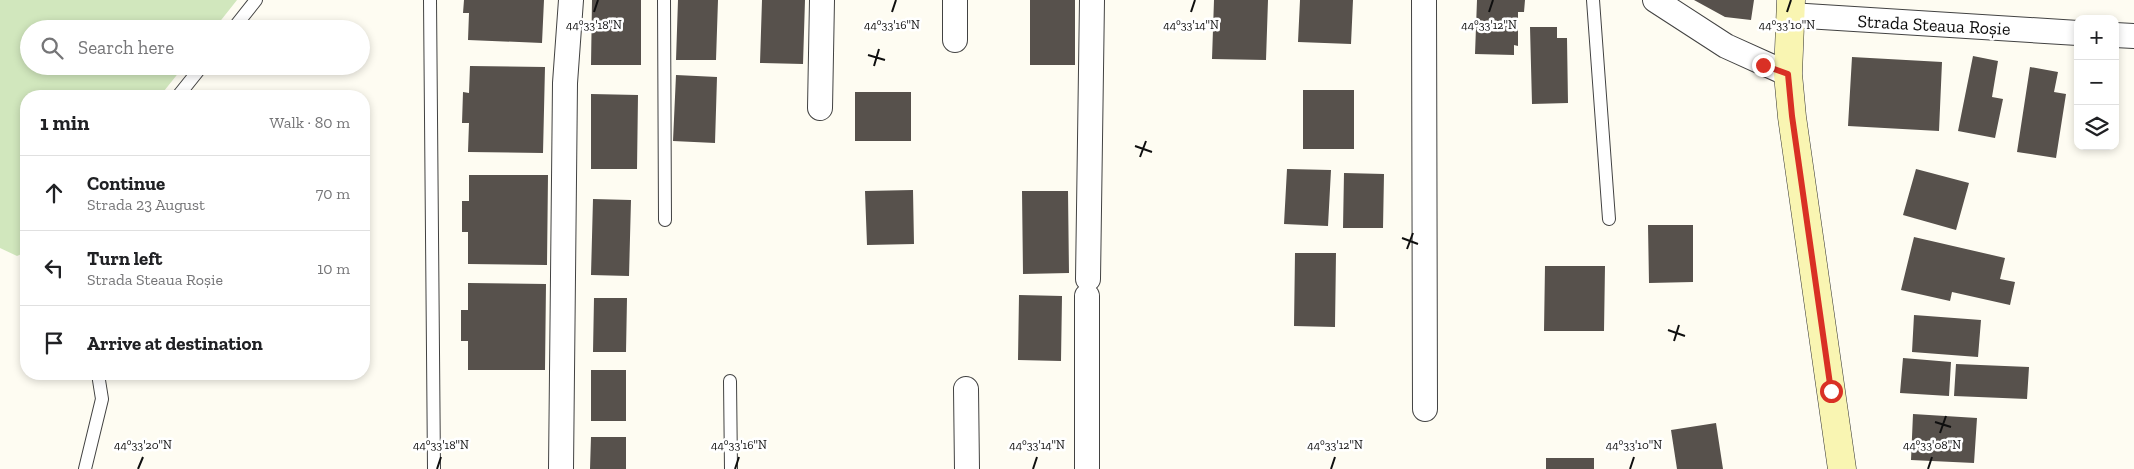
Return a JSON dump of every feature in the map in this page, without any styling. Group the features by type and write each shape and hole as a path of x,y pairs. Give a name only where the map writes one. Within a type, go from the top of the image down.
{"main road":[{"path":"1790,7 1788,74 1792,116 1842,469"}],"street":[{"path":"561,469 565,83 571,0"},
{"path":"820,108 822,0"},
{"path":"955,0 955,40"},
{"path":"1087,469 1092,0"},
{"path":"1424,0 1424,409"},
{"path":"1655,0 1726,46 1788,74"},
{"name":"Strada Steaua Roșie","path":"1790,7 2074,33"},
{"path":"2119,35 2134,36"},
{"path":"966,389 967,469"}],"lane":[{"path":"240,20 256,0"},
{"path":"430,0 434,469"},
{"path":"664,0 665,220"},
{"path":"1593,0 1609,219"},
{"path":"183,90 195,75"},
{"path":"86,469 102,399 99,380"},
{"path":"730,381 730,469"}],"green space":[{"path":"0,0 237,0 221,20 20,20 20,75 177,75 165,90 20,90 20,255 17,256 0,248"}],"building":[{"path":"464,0 544,0 542,43 468,40 469,13 463,13"},
{"path":"592,0 641,0 641,65 591,65"},
{"path":"678,0 718,0 716,60 676,60"},
{"path":"762,0 805,0 803,64 760,63"},
{"path":"1030,0 1075,0 1075,65 1030,65"},
{"path":"1214,0 1268,0 1266,60 1212,59"},
{"path":"1300,0 1353,0 1351,44 1298,42"},
{"path":"1477,0 1525,0 1524,12 1518,12 1518,46 1514,45 1514,55 1475,54"},
{"path":"1694,0 1754,0 1751,20 1725,17"},
{"path":"1530,27 1557,27 1557,38 1567,38 1568,103 1532,104"},
{"path":"1973,56 1998,61 1992,97 2003,99 1995,138 1958,131"},
{"path":"1852,57 1942,62 1939,131 1848,126"},
{"path":"470,66 545,67 543,153 468,152 469,123 462,123 463,92 469,93"},
{"path":"2030,67 2058,72 2054,92 2066,94 2056,158 2017,152"},
{"path":"676,75 717,77 715,143 673,141"},
{"path":"1303,90 1354,90 1354,149 1303,149"},
{"path":"855,92 911,92 911,141 855,141"},
{"path":"591,94 638,95 637,169 591,169"},
{"path":"1287,169 1331,170 1328,226 1284,224"},
{"path":"1916,169 1969,183 1956,230 1903,215"},
{"path":"1344,173 1384,174 1383,228 1343,228"},
{"path":"469,175 548,175 547,265 468,264 468,232 462,232 462,201 469,201"},
{"path":"913,190 914,244 867,245 865,191"},
{"path":"1022,191 1068,191 1069,273 1023,274"},
{"path":"593,199 631,200 629,276 591,275"},
{"path":"1648,225 1693,225 1693,282 1649,283"},
{"path":"1914,237 2005,258 2000,279 2015,282 2010,305 1952,292 1950,301 1901,290"},
{"path":"1295,253 1336,253 1335,327 1294,326"},
{"path":"1545,266 1605,266 1604,331 1544,331"},
{"path":"468,283 546,284 545,370 468,370 468,341 461,341 461,310 468,310"},
{"path":"1019,295 1062,296 1061,361 1018,360"},
{"path":"594,298 627,298 626,352 593,352"},
{"path":"1914,315 1981,320 1978,357 1912,352"},
{"path":"1903,358 1951,362 1949,396 1900,393"},
{"path":"1956,364 2029,367 2027,399 1954,396"},
{"path":"591,370 626,370 626,421 591,421"},
{"path":"1913,414 1977,418 1974,463 1911,460"},
{"path":"1716,423 1723,469 1677,469 1671,430"},
{"path":"591,437 626,437 626,469 590,469"},
{"path":"1546,458 1594,458 1594,469 1546,469"}],"route":[{"path":"1763,65 1788,74 1792,116 1831,391"}]}
